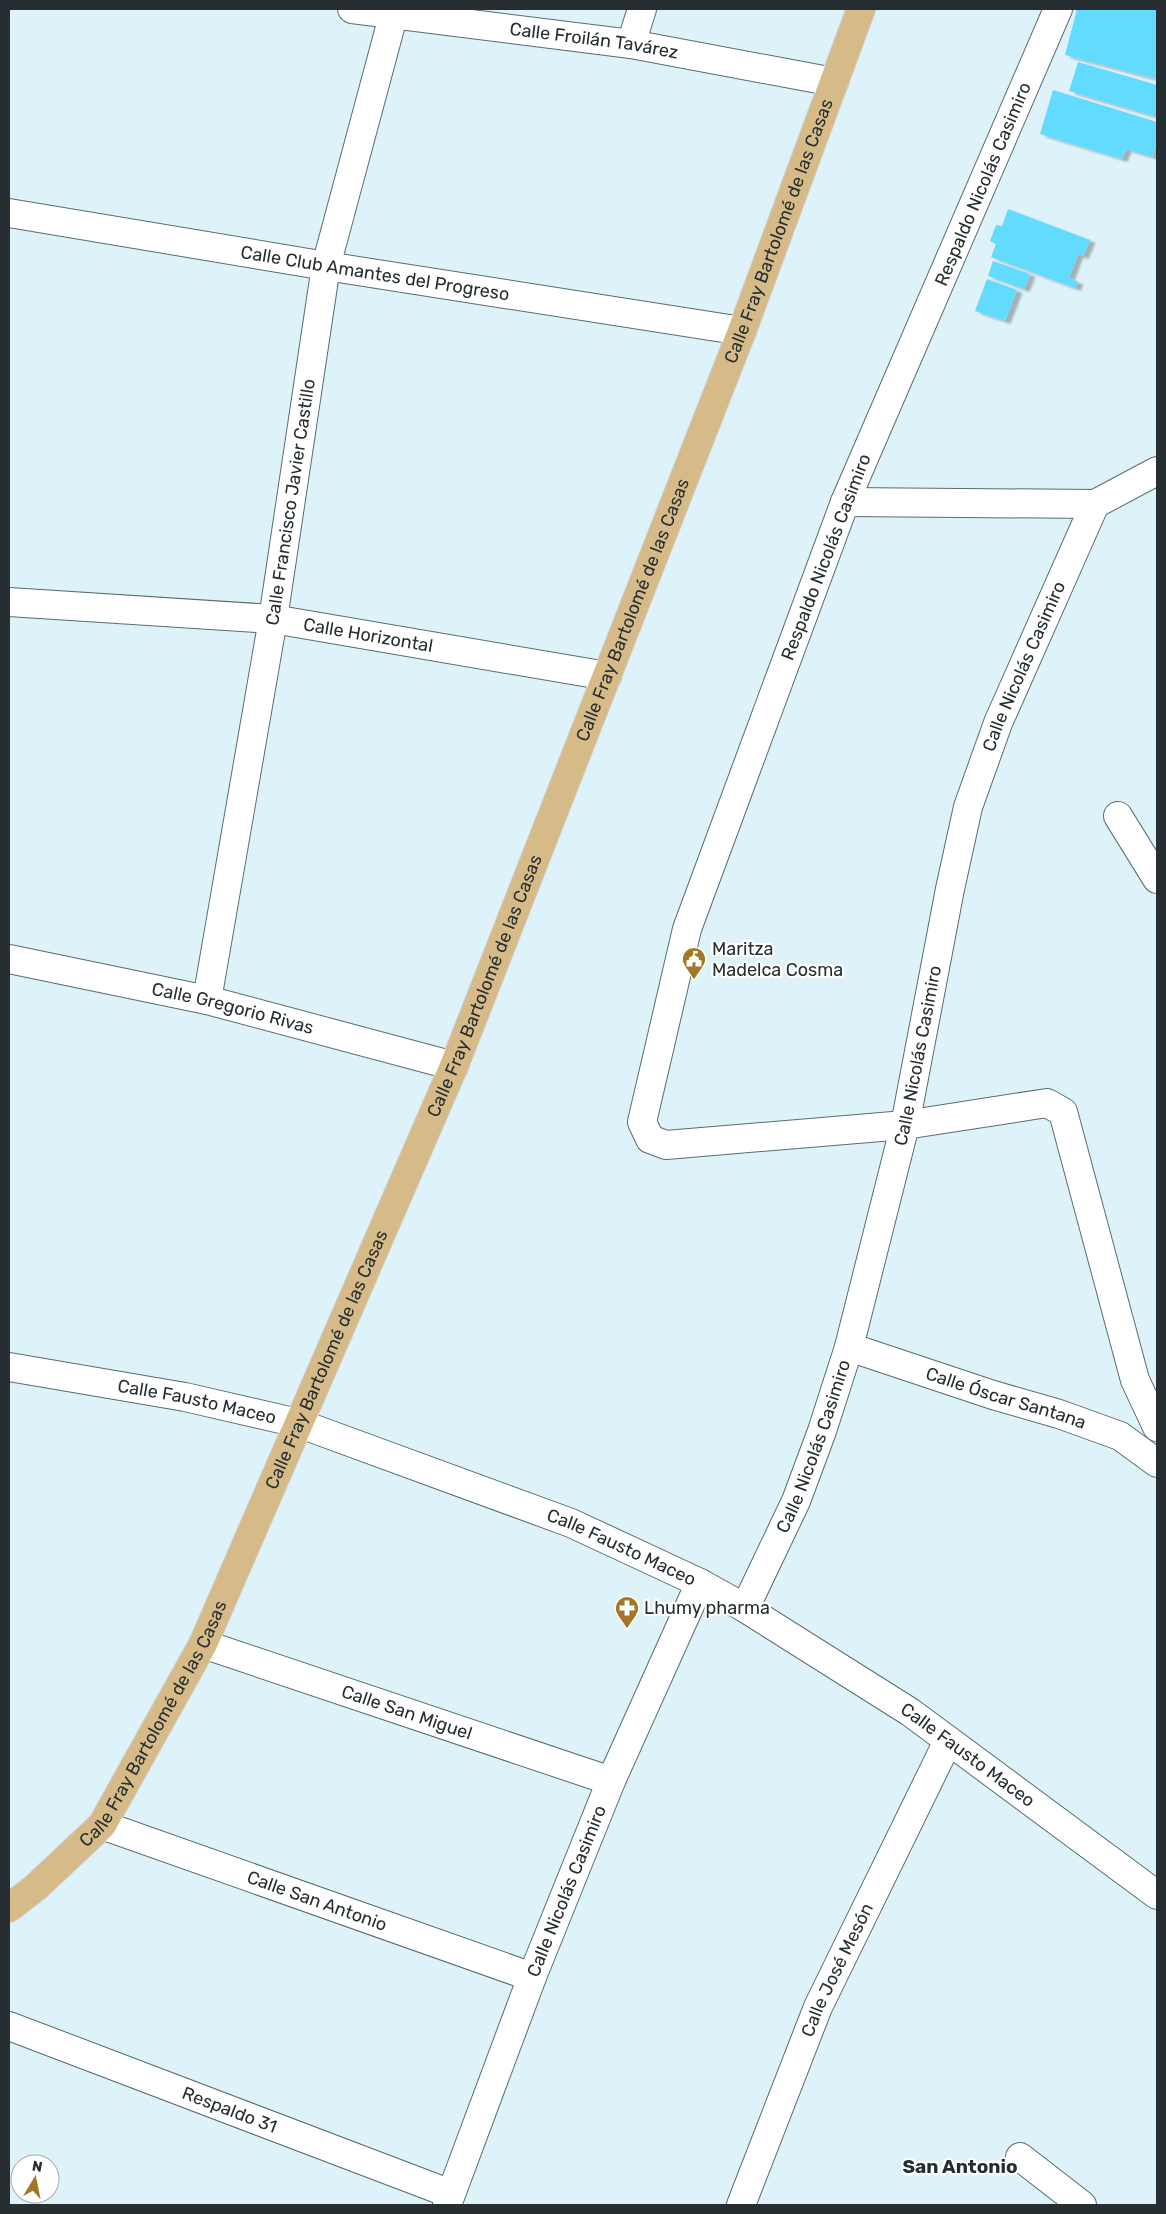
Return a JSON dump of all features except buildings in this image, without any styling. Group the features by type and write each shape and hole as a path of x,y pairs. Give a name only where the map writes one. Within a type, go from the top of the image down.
{"main road":[{"name":"Calle Fray Bartolomé de las Casas","path":"9,1908 36,1887 102,1824 203,1644 454,1066 742,331 861,9"}],"street":[{"name":"Calle Froilán Tavárez","path":"352,9 394,12 632,44 834,82"},
{"path":"632,44 642,9"},
{"name":"Respaldo Nicolás Casimiro","path":"905,1125 666,1145 650,1139 642,1122 687,929 845,502 1058,9"},
{"name":"Calle Francisco Javier Castillo","path":"207,1000 273,619 326,266 394,12"},
{"name":"Calle Club Amantes del Progreso","path":"9,213 326,266 742,331"},
{"path":"845,502 1095,504 1157,472"},
{"name":"Calle Nicolás Casimiro","path":"745,1608 796,1501 822,1431 849,1347 905,1125 950,889 968,807 998,724 1095,504"},
{"name":"Calle Horizontal","path":"9,602 273,619 607,676"},
{"path":"1118,816 1157,879"},
{"name":"Calle Gregorio Rivas","path":"9,959 207,1000 454,1066"},
{"path":"905,1125 1047,1103 1062,1112 1134,1380 1157,1427"},
{"name":"Calle Óscar Santana","path":"849,1347 992,1395 1059,1414 1120,1436 1157,1462"},
{"name":"Calle Fausto Maceo","path":"9,1367 184,1397 298,1423 571,1523 700,1582 745,1608 910,1712 1157,1895"},
{"name":"Calle Nicolás Casimiro","path":"449,2200 532,1977 611,1781 700,1582"},
{"name":"Calle San Miguel","path":"203,1644 611,1781"},
{"name":"Calle José Mesón","path":"741,2205 818,2007 948,1741"},
{"name":"Calle San Antonio","path":"102,1824 532,1977"},
{"name":"Respaldo 31","path":"9,2026 449,2200"},
{"path":"1020,2157 1082,2205"}],"place":[{"name":"Maritza Madelca Cosma","path":"694,980"},
{"name":"Lhumy pharma","path":"627,1629"}],"district":[{"name":"San Antonio","path":"960,2166"}]}
